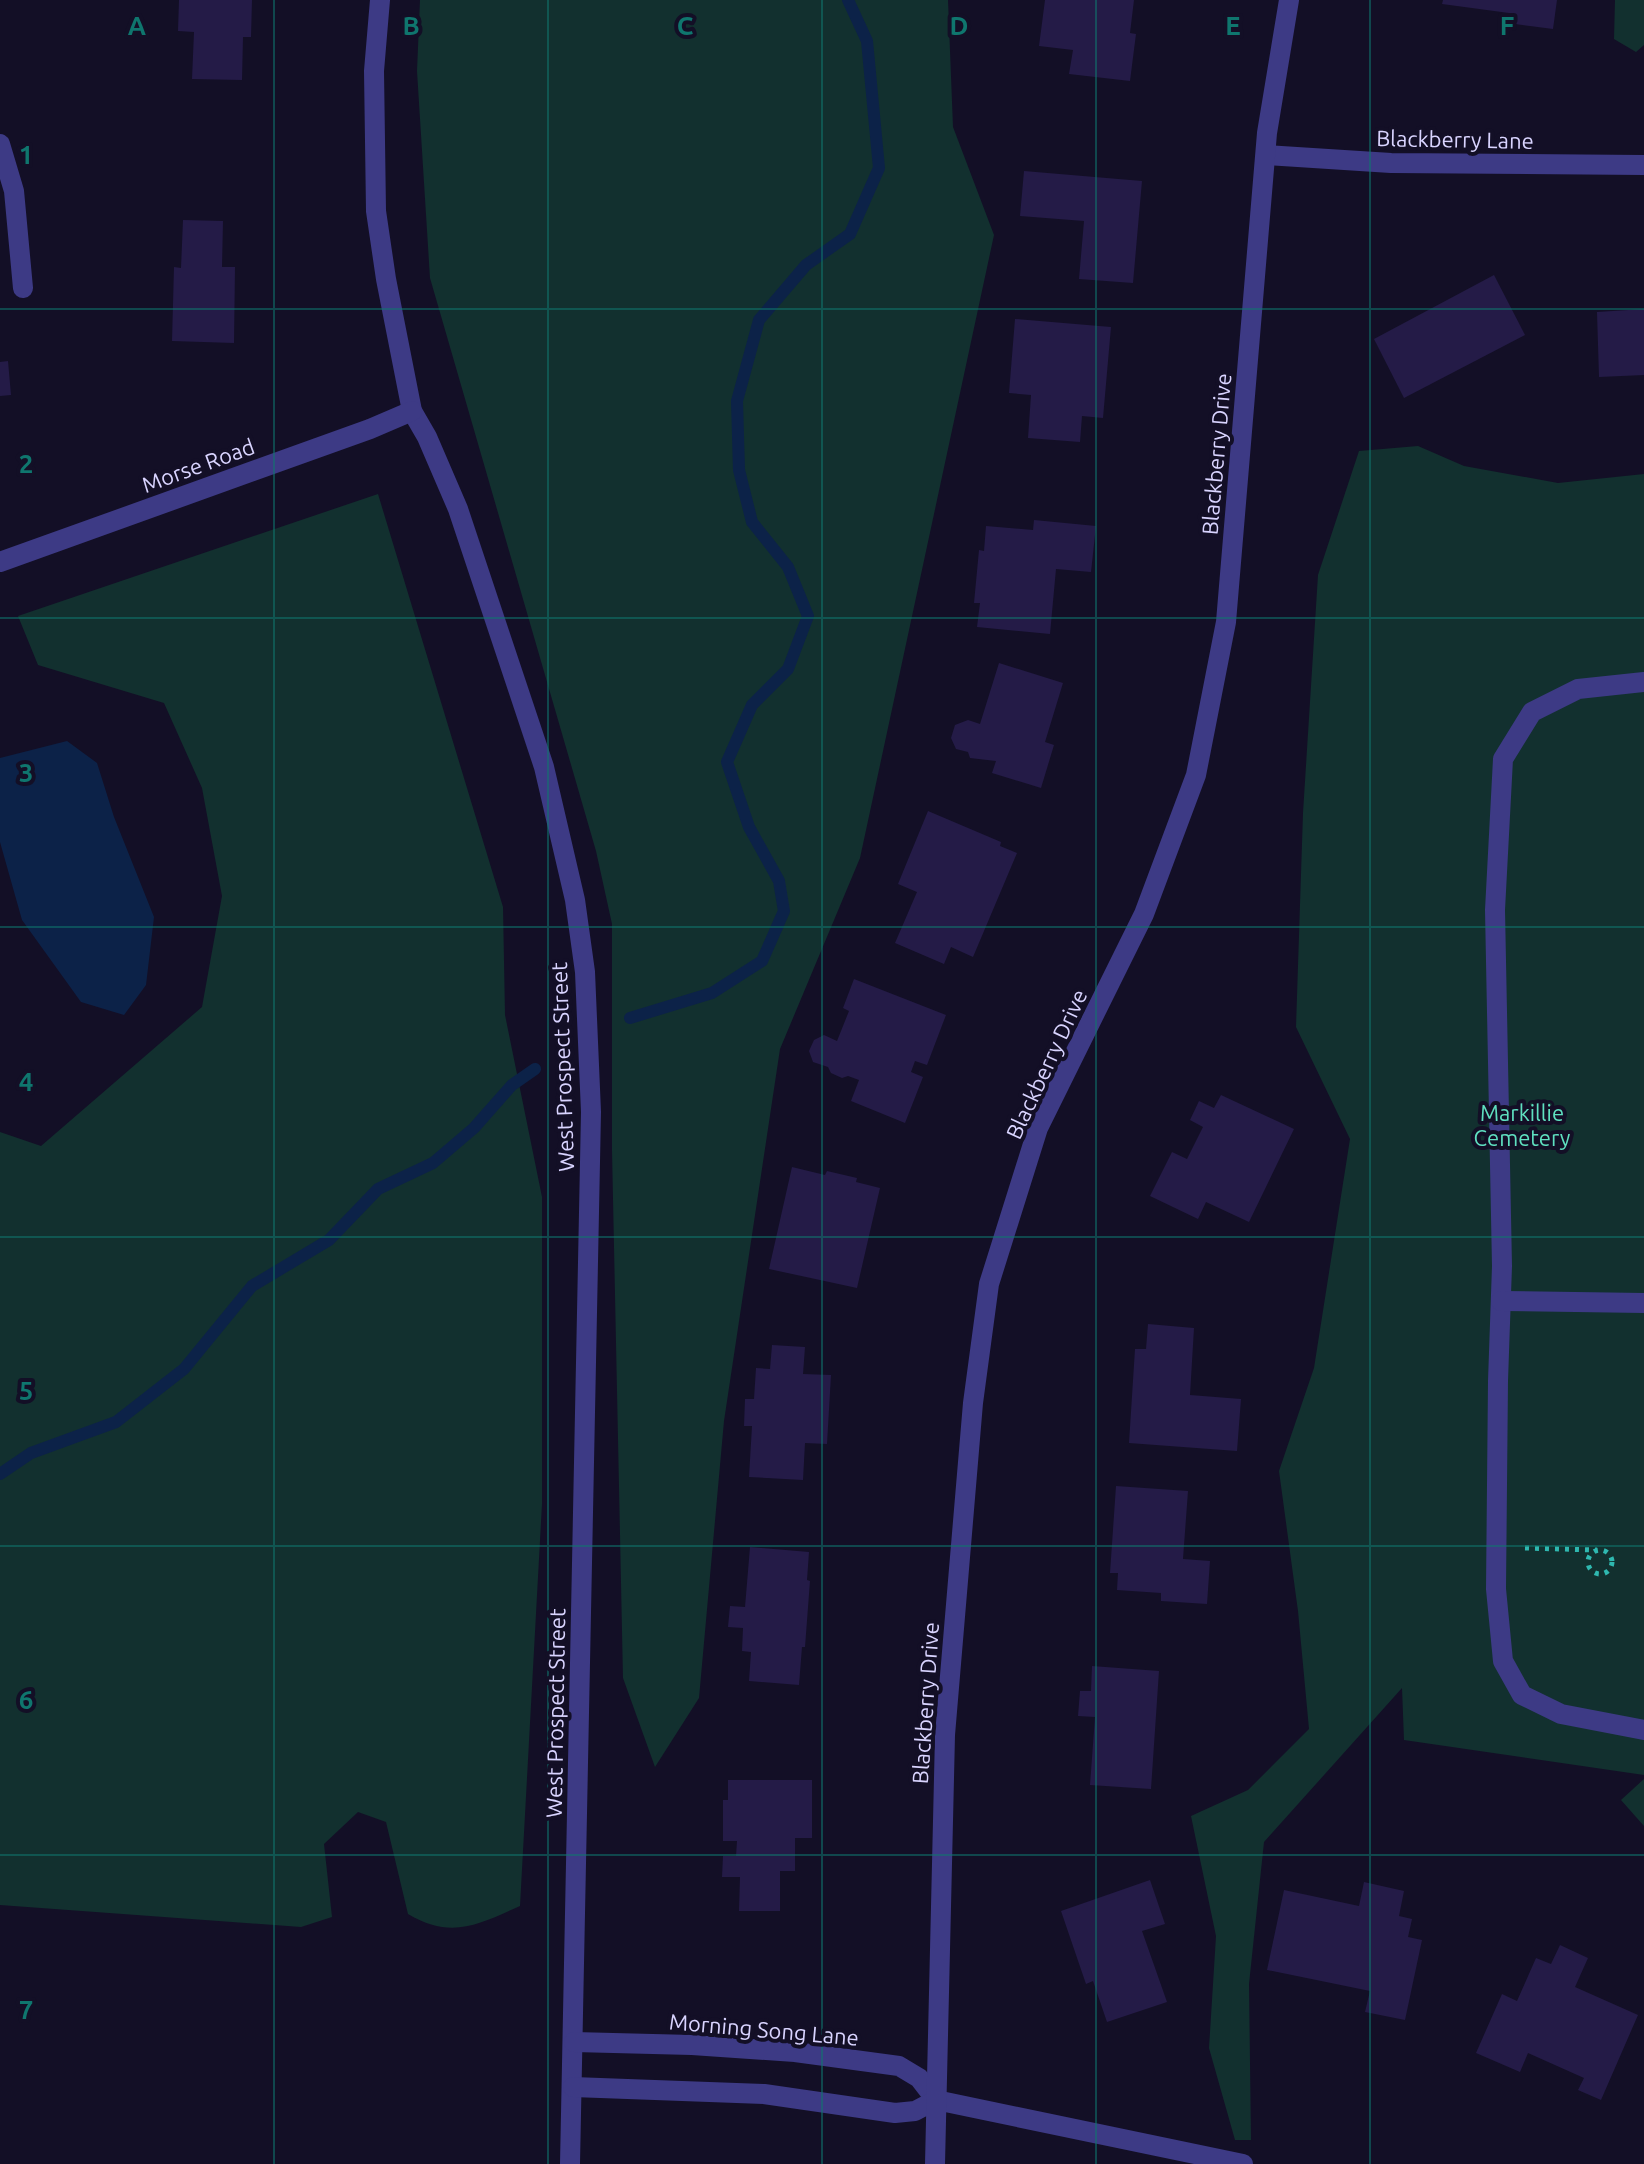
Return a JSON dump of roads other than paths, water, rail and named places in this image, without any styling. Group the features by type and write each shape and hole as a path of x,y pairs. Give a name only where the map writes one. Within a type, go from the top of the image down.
{"street":[{"name":"West Prospect Street","path":"380,0 374,71 376,211 412,411 427,437 458,509 544,767 575,900 585,972 591,1112 570,2164"},
{"name":"Blackberry Drive","path":"935,2164 945,1735 973,1403 989,1284 1038,1128 1144,914 1196,775 1226,622 1267,133 1289,0"},
{"path":"0,144 14,191 23,288"},
{"name":"Blackberry Lane","path":"1266,155 1391,163 1644,165"},
{"name":"Morse Road","path":"0,562 370,429 412,411"},
{"path":"1644,682 1578,689 1532,712 1503,759 1495,910 1500,1066 1501,1301 1496,1589 1503,1661 1522,1695 1561,1714 1644,1730"},
{"path":"1501,1301 1644,1303"},
{"name":"Morning Song Lane","path":"574,2042 766,2050 899,2066 919,2078 936,2100"},
{"path":"573,2087 764,2094 895,2113 915,2111 936,2100 1243,2164"}],"water":[{"path":"67,741 97,763 114,817 154,917 146,985 124,1015 81,1002 22,920 0,842 0,758"}],"waterway":[{"path":"630,1018 712,993 762,961 784,911 779,881 749,827 727,762 752,705 788,669 808,616 788,567 752,522 739,470 737,401 759,320 806,265 850,234 879,168 867,41 848,0"},
{"path":"0,1474 31,1453 116,1422 184,1369 252,1286 329,1240 378,1189 433,1163 474,1128 512,1085 535,1069"}],"park label":[{"name":"Markillie Cemetery","path":"1522,1124"}]}
